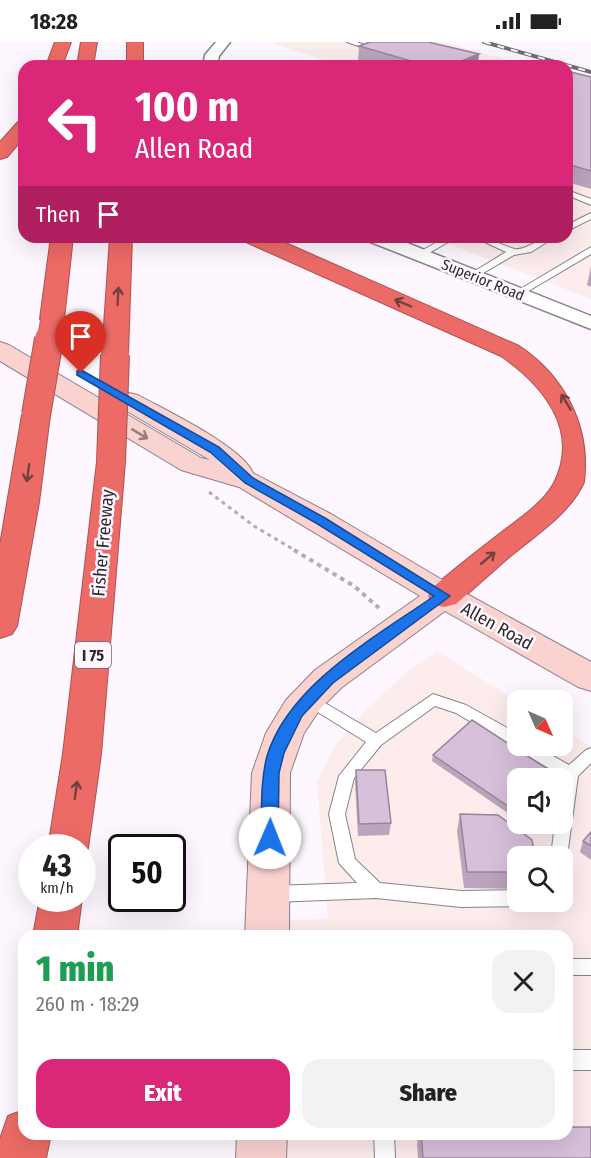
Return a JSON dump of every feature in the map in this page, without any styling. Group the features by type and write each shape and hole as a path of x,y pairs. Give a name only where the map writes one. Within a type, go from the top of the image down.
{"highway":[{"path":"56,60 63,42"},
{"path":"86,60 89,42"},
{"path":"135,42 135,60"},
{"path":"0,153 18,133"},
{"path":"0,626 24,502 61,243"},
{"name":"Fisher Freeway","path":"70,834 83,743 111,462 121,243"},
{"path":"267,243 510,351 547,377 569,406 574,418 579,450 568,483 541,515 444,596"},
{"path":"56,930 59,912"},
{"path":"21,1158 25,1140"}],"main road":[{"name":"Allen Road","path":"0,328 214,450 249,481 444,596 591,678"},
{"name":"Allen Road","path":"0,350 191,464 249,481"},
{"path":"267,930 271,773 286,729 308,699 328,679 444,596"},
{"path":"261,1158 262,1140"}],"street":[{"path":"211,60 212,55 223,42"},
{"name":"Superior Road","path":"391,243 591,323"}],"lane":[{"path":"350,42 361,45"},
{"path":"573,194 591,202"},
{"path":"573,225 591,216"},
{"path":"419,255 442,243"},
{"path":"493,243 511,250 512,253"},
{"path":"473,276 512,253 540,243"},
{"path":"517,294 591,250"},
{"path":"308,699 376,741"},
{"path":"376,890 347,863 337,814 347,776 376,741 433,700 461,709 507,736"},
{"path":"573,770 591,754"},
{"path":"540,756 561,768"},
{"path":"268,894 376,890 461,899 507,898"},
{"path":"573,967 591,967"},
{"path":"573,1060 591,1060"},
{"path":"384,1140 385,1158"}],"shaded area":[{"path":"269,42 444,42 508,60 324,60"},
{"path":"573,79 591,84 591,299 446,243 573,243"},
{"path":"437,651 507,695 507,756 573,756 573,735 591,747 591,1158 261,1158 262,1140 573,1140 573,930 267,930 267,921 328,919 317,782 336,744 369,707 409,670"}],"building":[{"path":"370,42 428,42 479,54 464,60 407,60 359,46"},
{"path":"573,72 591,77 591,171 573,166"},
{"path":"472,720 507,743 507,756 528,756 546,768 507,768 507,805 433,755"},
{"path":"356,770 385,770 391,823 359,824"},
{"path":"460,814 498,815 507,822 507,834 524,834 532,840 533,846 507,846 507,872 467,872"},
{"path":"591,832 591,846 583,841"},
{"path":"573,1127 591,1127 591,1158 423,1158 422,1140 573,1140"}],"railway":[{"path":"484,42 548,60"},
{"path":"573,67 591,72"}],"route":[{"path":"81,373 214,450 249,481 444,596 328,679 296,712 276,753 271,773 270,838"}]}
